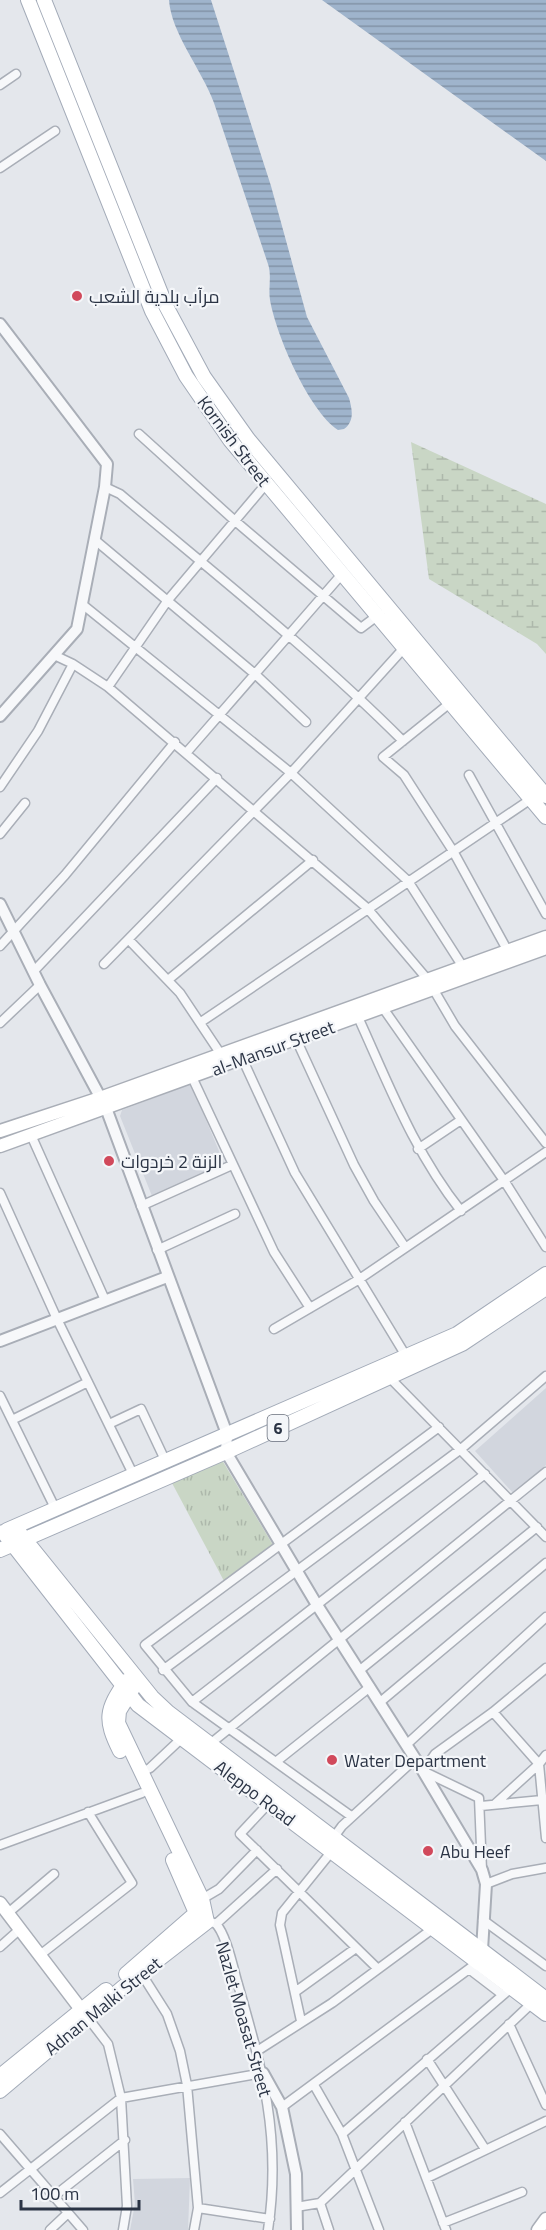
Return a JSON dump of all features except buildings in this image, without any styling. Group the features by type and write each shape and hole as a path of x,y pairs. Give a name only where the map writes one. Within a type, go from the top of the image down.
{"main road":[{"name":"Kornish Street","path":"28,0 153,311 186,376 230,440 546,817"},
{"name":"Kornish Street","path":"44,0 166,306 204,377 248,439 546,796"},
{"name":"al-Mansur Street","path":"0,1146 31,1135 220,1052 430,985 510,956 546,937"},
{"name":"al-Mansur Street","path":"0,1131 192,1077 383,1008 463,967 546,948"},
{"name":"6","path":"12,1545 226,1452 388,1371 406,1356 457,1334 546,1274"},
{"name":"6","path":"6,1531 227,1434 462,1344 546,1288"},
{"name":"Aleppo Road","path":"6,1531 12,1545 144,1710 332,1851 438,1924"},
{"name":"Aleppo Road","path":"12,1545 168,1712 334,1837 438,1924 507,1991 532,2003 546,2014"},
{"name":"Nazlet Moasat Street","path":"136,1676 126,1690 112,1702 108,1721 111,1733 207,1919"},
{"name":"Nazlet Moasat Street","path":"126,1690 119,1711 118,1723 202,1899 207,1919"},
{"path":"0,1903 85,2014"},
{"name":"Adnan Malki Street","path":"0,2076 141,1973 207,1919"},
{"name":"Adnan Malki Street","path":"0,2091 189,1922 207,1919"},
{"name":"Aleppo Road","path":"476,1961 546,1999"},
{"path":"538,2230 546,2219"}],"street":[{"path":"0,85 16,74"},
{"path":"0,168 55,131"},
{"path":"0,324 107,464 105,487 77,629 0,716"},
{"path":"139,434 234,520 361,628 377,616"},
{"path":"108,687 168,600 266,484"},
{"path":"105,487 120,494 289,636 359,697 403,741"},
{"path":"95,540 256,675 306,722"},
{"path":"187,752 221,716 342,574"},
{"path":"82,604 291,773 408,881 463,967"},
{"path":"104,964 291,773 404,648"},
{"path":"54,656 73,663 108,687 255,810 367,908 430,985 455,1026 546,1143"},
{"path":"0,787 38,731 73,663"},
{"path":"450,703 383,757 404,775 453,851 510,956"},
{"path":"0,946 65,875 175,742"},
{"path":"469,775 546,914"},
{"path":"33,972 217,778"},
{"path":"201,1022 317,946 367,908 531,799"},
{"path":"0,834 25,803"},
{"path":"168,980 313,860"},
{"path":"0,904 39,985 103,1103 227,1434 226,1452 317,1605 423,1771 482,1870 486,1884 476,1961 282,2107"},
{"path":"129,940 168,980 201,1022 228,1064"},
{"path":"0,1023 39,985"},
{"path":"383,1008 505,1182 546,1247"},
{"path":"358,1017 430,1172 461,1211"},
{"path":"296,1039 354,1165 374,1201 405,1247"},
{"path":"242,1058 295,1173 406,1356"},
{"path":"192,1077 274,1252 310,1308"},
{"path":"418,1149 461,1119"},
{"path":"31,1135 105,1300"},
{"path":"274,1329 358,1280 546,1152"},
{"path":"141,1206 232,1165"},
{"path":"0,1193 57,1319 133,1474"},
{"path":"157,1250 235,1214"},
{"path":"0,1341 167,1277"},
{"path":"388,1371 546,1537"},
{"path":"163,1670 461,1449 546,1376"},
{"path":"12,1420 88,1382"},
{"path":"0,1396 55,1508"},
{"path":"109,1424 141,1409 165,1461"},
{"path":"351,1816 192,1701 163,1670 145,1645 439,1427"},
{"path":"210,1744 546,1472"},
{"path":"192,1701 485,1474"},
{"path":"360,1670 537,1527"},
{"path":"379,1703 546,1563"},
{"path":"406,1745 546,1617"},
{"path":"423,1771 435,1754 493,1712 546,1668"},
{"path":"277,1761 370,1687"},
{"path":"493,1712 539,1764 546,1838"},
{"path":"140,1773 150,1768 182,1738"},
{"path":"495,1804 546,1755"},
{"path":"301,2021 280,1925 282,1913 332,1851 334,1837 351,1816 415,1759"},
{"path":"423,1771 479,1798 482,1870"},
{"path":"0,1845 142,1793"},
{"path":"481,1806 542,1800"},
{"path":"269,1803 240,1834 378,1969"},
{"path":"40,1955 132,1883 88,1812"},
{"path":"202,1899 219,1889 257,1850"},
{"path":"207,1919 277,1869"},
{"path":"535,1869 546,1878"},
{"path":"486,1884 512,1874 546,1869"},
{"path":"8,1913 54,1874"},
{"name":"Nazlet Moasat Street","path":"207,1919 226,1945 263,2073 272,2125 273,2194 268,2230"},
{"path":"483,1920 546,1966"},
{"path":"257,2051 378,1969 438,1924"},
{"path":"0,1947 20,1929"},
{"path":"295,1992 356,1948"},
{"path":"141,1973 167,2014 180,2050 187,2085 198,2208 194,2230"},
{"path":"342,2134 507,1991"},
{"path":"296,2207 320,2203 532,2003"},
{"path":"85,2014 108,2044 122,2098 127,2206 123,2230"},
{"path":"509,2024 546,2105"},
{"path":"427,2059 446,2084 485,2149"},
{"path":"0,2193 29,2168 122,2098 263,2073 282,2107 296,2174 297,2230"},
{"path":"314,2085 342,2134 379,2230"},
{"path":"427,2178 546,2121"},
{"path":"405,2122 444,2226 522,2192"},
{"path":"0,2134 52,2197 83,2230"},
{"path":"52,2197 125,2140"},
{"path":"320,2203 329,2230"},
{"path":"198,2208 270,2219"},
{"path":"50,2230 67,2214"}],"shaded area":[{"path":"191,1084 224,1163 152,1196 120,1116 122,1110"},
{"path":"546,1388 546,1465 513,1493 475,1451"},
{"path":"190,2178 188,2230 130,2230 135,2204 133,2179"}],"green space":[{"path":"411,442 546,504 546,654 537,644 429,579"},
{"path":"222,1460 273,1545 224,1581 172,1483"}],"water":[{"path":"169,0 211,0 271,186 307,317 349,398 351,419 344,429 338,430 316,407 305,390 287,352 273,315 268,264 214,103 175,25"},
{"path":"322,0 546,0 546,161"}],"place":[{"name":"مرآب بلدية الشعب","path":"77,296"},
{"name":"الزنة 2 خردوات","path":"109,1161"},
{"name":"Water Department","path":"332,1760"},
{"name":"Abu Heef","path":"428,1851"}]}
